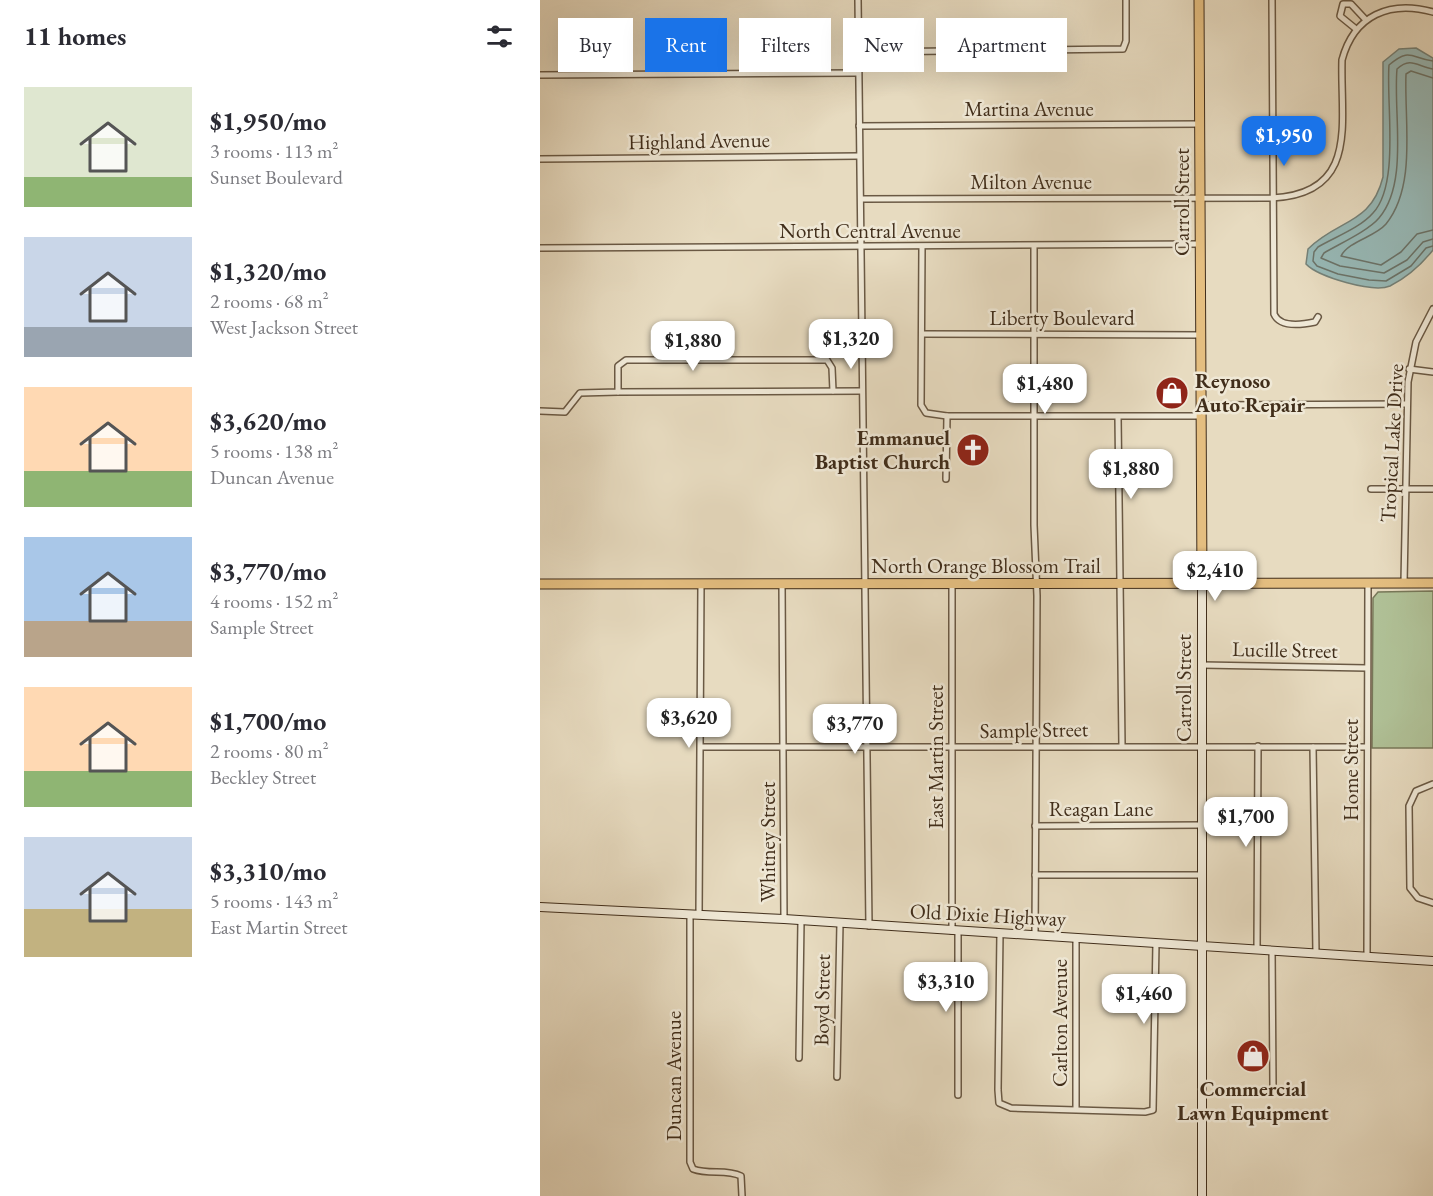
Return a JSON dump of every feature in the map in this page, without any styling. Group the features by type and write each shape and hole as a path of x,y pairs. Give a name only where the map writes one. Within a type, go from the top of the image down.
{"main road":[{"name":"Carroll Street","path":"1199,0 1202,583"},
{"name":"North Orange Blossom Trail","path":"540,584 1433,583"}],"street":[{"path":"858,0 858,18"},
{"path":"924,51 1123,49 1126,40 1126,0"},
{"path":"1272,0 1274,314 1275,318 1286,324 1315,322 1318,317"},
{"path":"1414,0 1414,8"},
{"path":"1356,29 1340,16 1343,4 1351,4 1365,20"},
{"path":"1200,197 1272,198 1307,193 1325,180 1336,163 1342,141 1342,60 1346,46 1356,29 1365,20 1393,8 1414,8 1433,12"},
{"path":"540,75 858,73 863,247 862,391 869,926"},
{"name":"Martina Avenue","path":"859,126 1200,124"},
{"name":"Highland Avenue","path":"540,159 859,156"},
{"name":"Milton Avenue","path":"862,199 1200,197"},
{"name":"North Central Avenue","path":"540,248 1034,247 1200,244"},
{"path":"922,247 921,405 926,413 947,416 1034,417 1201,416"},
{"path":"1034,247 1035,935"},
{"name":"Tropical Lake Drive","path":"1404,583 1404,489 1409,369 1416,342 1433,309"},
{"name":"Liberty Boulevard","path":"922,334 1201,335"},
{"path":"618,392 618,366 622,361 752,360 827,360 832,368 833,391"},
{"path":"1409,369 1433,372"},
{"path":"540,411 565,412 580,393 862,391"},
{"path":"1201,405 1406,404"},
{"path":"946,478 947,416"},
{"path":"1118,417 1122,746"},
{"path":"1371,489 1433,489"},
{"name":"Carroll Street","path":"1202,583 1202,1196"},
{"name":"Home Street","path":"1367,957 1368,583"},
{"name":"Duncan Avenue","path":"701,584 701,747 694,914 690,1162 693,1169 701,1172 734,1173 741,1176 742,1196"},
{"name":"Whitney Street","path":"782,584 784,919"},
{"name":"East Martin Street","path":"952,584 952,748 958,1095"},
{"name":"Lucille Street","path":"1202,665 1367,668"},
{"path":"1257,950 1258,746"},
{"name":"Sample Street","path":"701,747 1367,747"},
{"path":"1313,747 1316,953"},
{"path":"1433,784 1416,790 1409,806 1408,870 1410,888 1418,898 1433,903"},
{"name":"Reagan Lane","path":"1035,826 1202,825"},
{"path":"1035,875 1202,876"},
{"name":"Old Dixie Highway","path":"540,907 784,919 1433,961"},
{"path":"799,1058 801,921"},
{"name":"Boyd Street","path":"837,1077 840,923"},
{"path":"1000,933 999,1103 1011,1108 1076,1108 1145,1112 1153,1110 1156,944"},
{"name":"Carlton Avenue","path":"1076,938 1076,1108"},
{"path":"1272,951 1273,1085"}],"green space":[{"path":"1433,591 1433,748 1372,748 1373,598 1378,592"}],"water":[{"path":"1416,48 1433,58 1433,250 1414,270 1390,286 1382,288 1359,286 1333,279 1306,264 1308,249 1319,239 1362,213 1378,193 1383,177 1383,62 1399,49"}],"place":[{"name":"Reynoso Auto Repair","path":"1172,393"},
{"name":"Emmanuel Baptist Church","path":"973,450"},
{"name":"Commercial Lawn Equipment","path":"1253,1056"}]}
